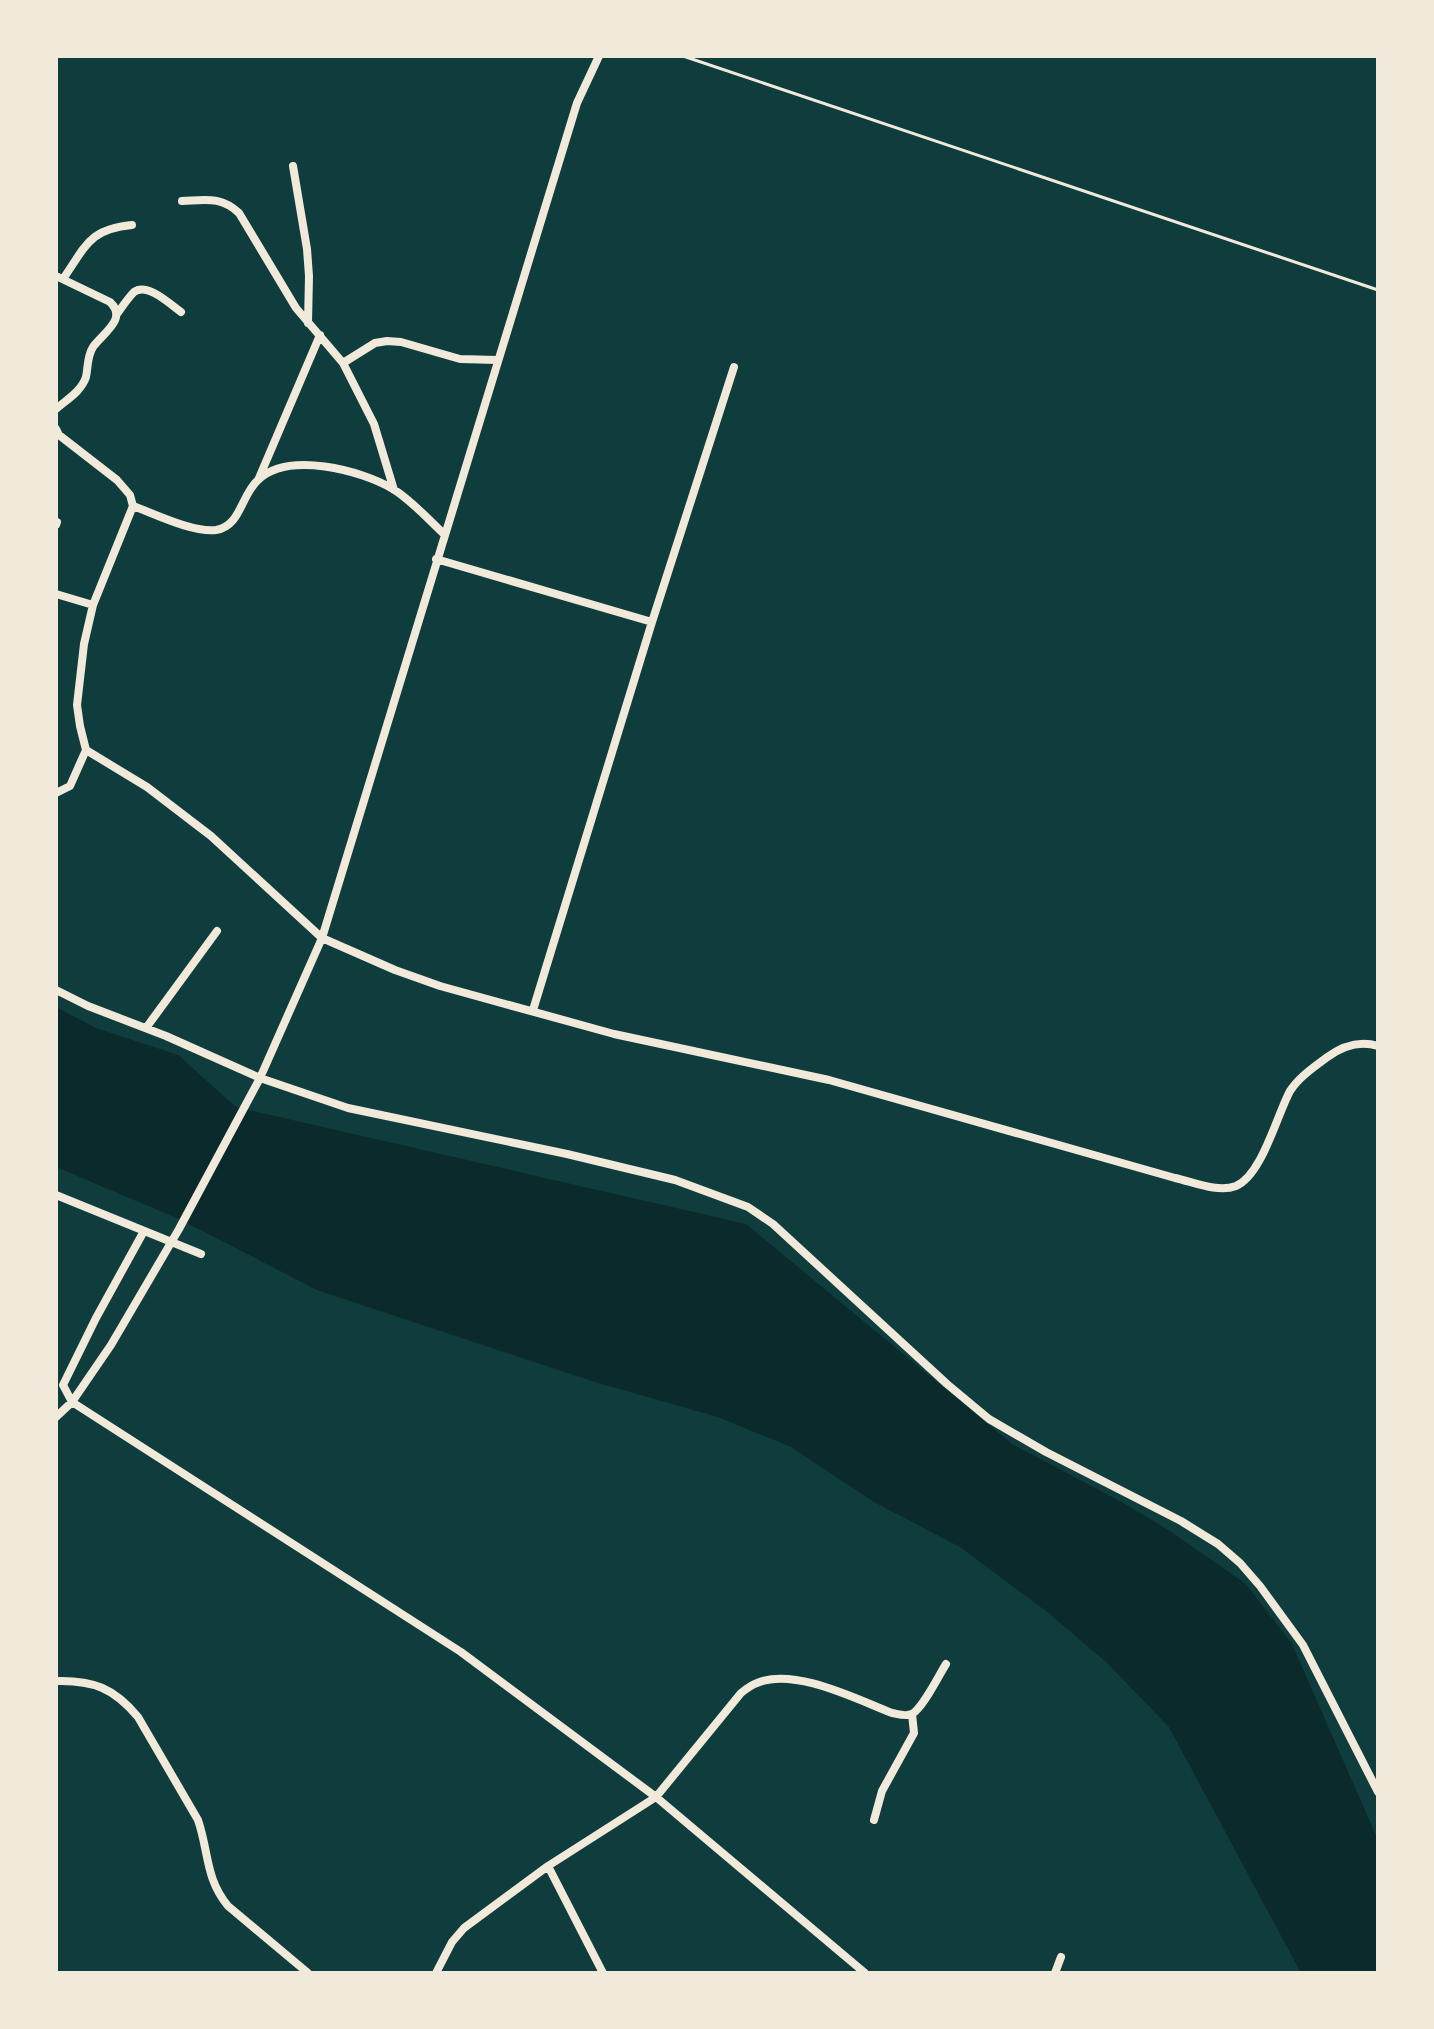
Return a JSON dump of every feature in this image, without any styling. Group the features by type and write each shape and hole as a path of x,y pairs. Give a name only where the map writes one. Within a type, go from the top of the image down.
{"street":[{"path":"56,1417 72,1402 111,1345 179,1229 256,1088 322,938 577,103 599,56"},
{"path":"293,166 307,249 308,323"},
{"path":"182,201 216,200 239,213 296,308 343,363 374,424 394,490"},
{"path":"117,314 110,302 60,278 97,234 114,226 132,225"},
{"path":"56,409 83,384 93,348 112,327 117,314 136,290 151,291 181,312"},
{"path":"133,506 190,527 217,530 235,519 258,479 320,335"},
{"path":"343,363 375,343 387,341 460,359 497,360"},
{"path":"533,1010 734,367"},
{"path":"56,429 59,435 117,480 130,495 133,506 93,605 84,644 77,705 86,750 70,786 56,793"},
{"path":"258,479 282,468 301,465 343,469 394,490 444,534"},
{"path":"436,559 652,622"},
{"path":"56,594 93,605"},
{"path":"86,750 147,787 211,836 322,938 395,970 440,986 614,1034 829,1080 1175,1178 1226,1188 1239,1185 1265,1149 1291,1090 1304,1074 1336,1050 1349,1045 1369,1043 1378,1046"},
{"path":"146,1028 217,931"},
{"path":"56,990 260,1078 348,1108 675,1180 748,1207 773,1224 989,1419 1181,1521 1218,1544 1240,1563 1303,1645 1378,1792"},
{"path":"56,1195 201,1254"},
{"path":"144,1231 63,1385 72,1402 461,1652 656,1797 865,1973"},
{"path":"436,1973 452,1942 464,1928 548,1866 656,1797 741,1693 753,1683 780,1679 801,1681 892,1713 912,1714 946,1664"},
{"path":"56,1681 93,1684 113,1692 127,1703 198,1820 210,1876 219,1896 308,1973"},
{"path":"874,1820 882,1791 914,1733 912,1714"},
{"path":"548,1866 603,1973"},
{"path":"1055,1973 1061,1957"}],"path":[{"path":"683,56 1378,290"}],"water":[{"path":"56,1007 96,1028 178,1055 236,1107 746,1224 1012,1444 1127,1505 1246,1584 1292,1644 1378,1840 1378,1973 1301,1973 1169,1727 1105,1661 1046,1611 960,1547 874,1502 791,1447 718,1417 598,1383 317,1290 179,1219 56,1167"}]}
